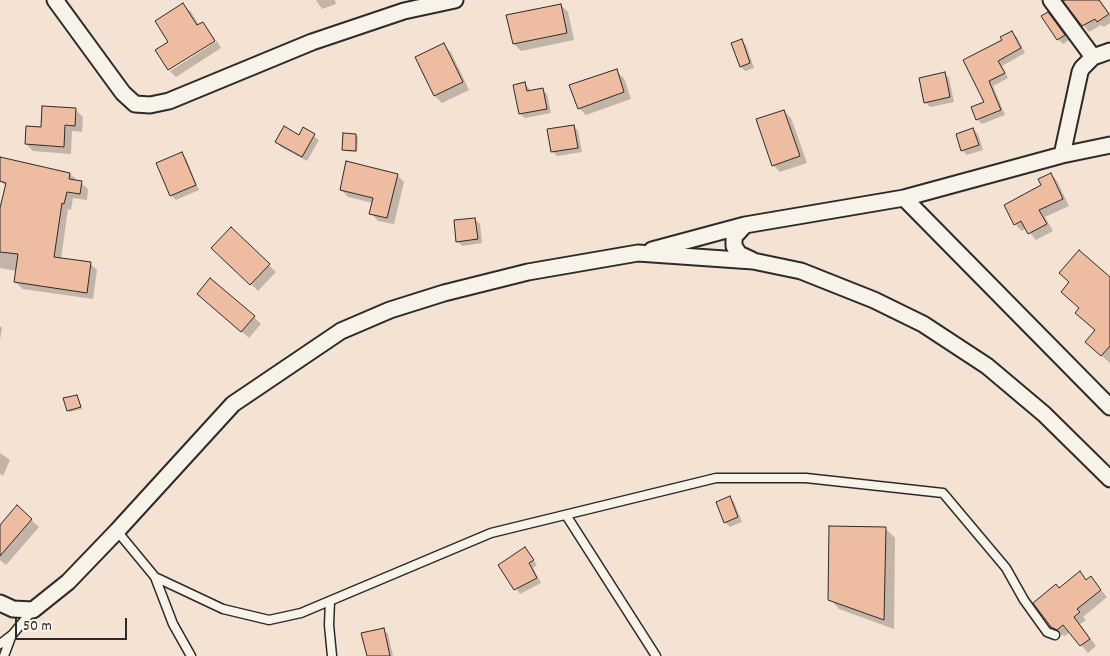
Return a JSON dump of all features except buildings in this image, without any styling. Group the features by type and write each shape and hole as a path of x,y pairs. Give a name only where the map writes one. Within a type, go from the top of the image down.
{"street":[{"path":"55,0 123,93 135,104 150,106 169,101 312,42 404,10 456,0"},
{"path":"1051,0 1093,57"},
{"path":"1062,155 1080,72 1093,57 1110,50"},
{"path":"0,603 13,609 34,610 68,582 233,404 341,331 390,310 444,293 528,272 638,253 745,225 904,198 1062,155 1110,146"},
{"path":"904,198 1110,407"},
{"path":"745,225 734,237 734,246 739,254 754,260 801,271 874,300 924,324 986,366 1044,414 1110,479"},
{"path":"638,253 754,260"}],"lane":[{"path":"154,577 223,608 269,620 301,613 330,602 490,533 716,478 806,478 943,493 1006,568 1024,600 1047,632 1055,635"},
{"path":"566,515 656,656"},
{"path":"117,531 154,577 172,624 191,656"},
{"path":"330,602 329,625 332,656"},
{"path":"0,644 12,635 34,610"},
{"path":"4,656 12,635"}]}
